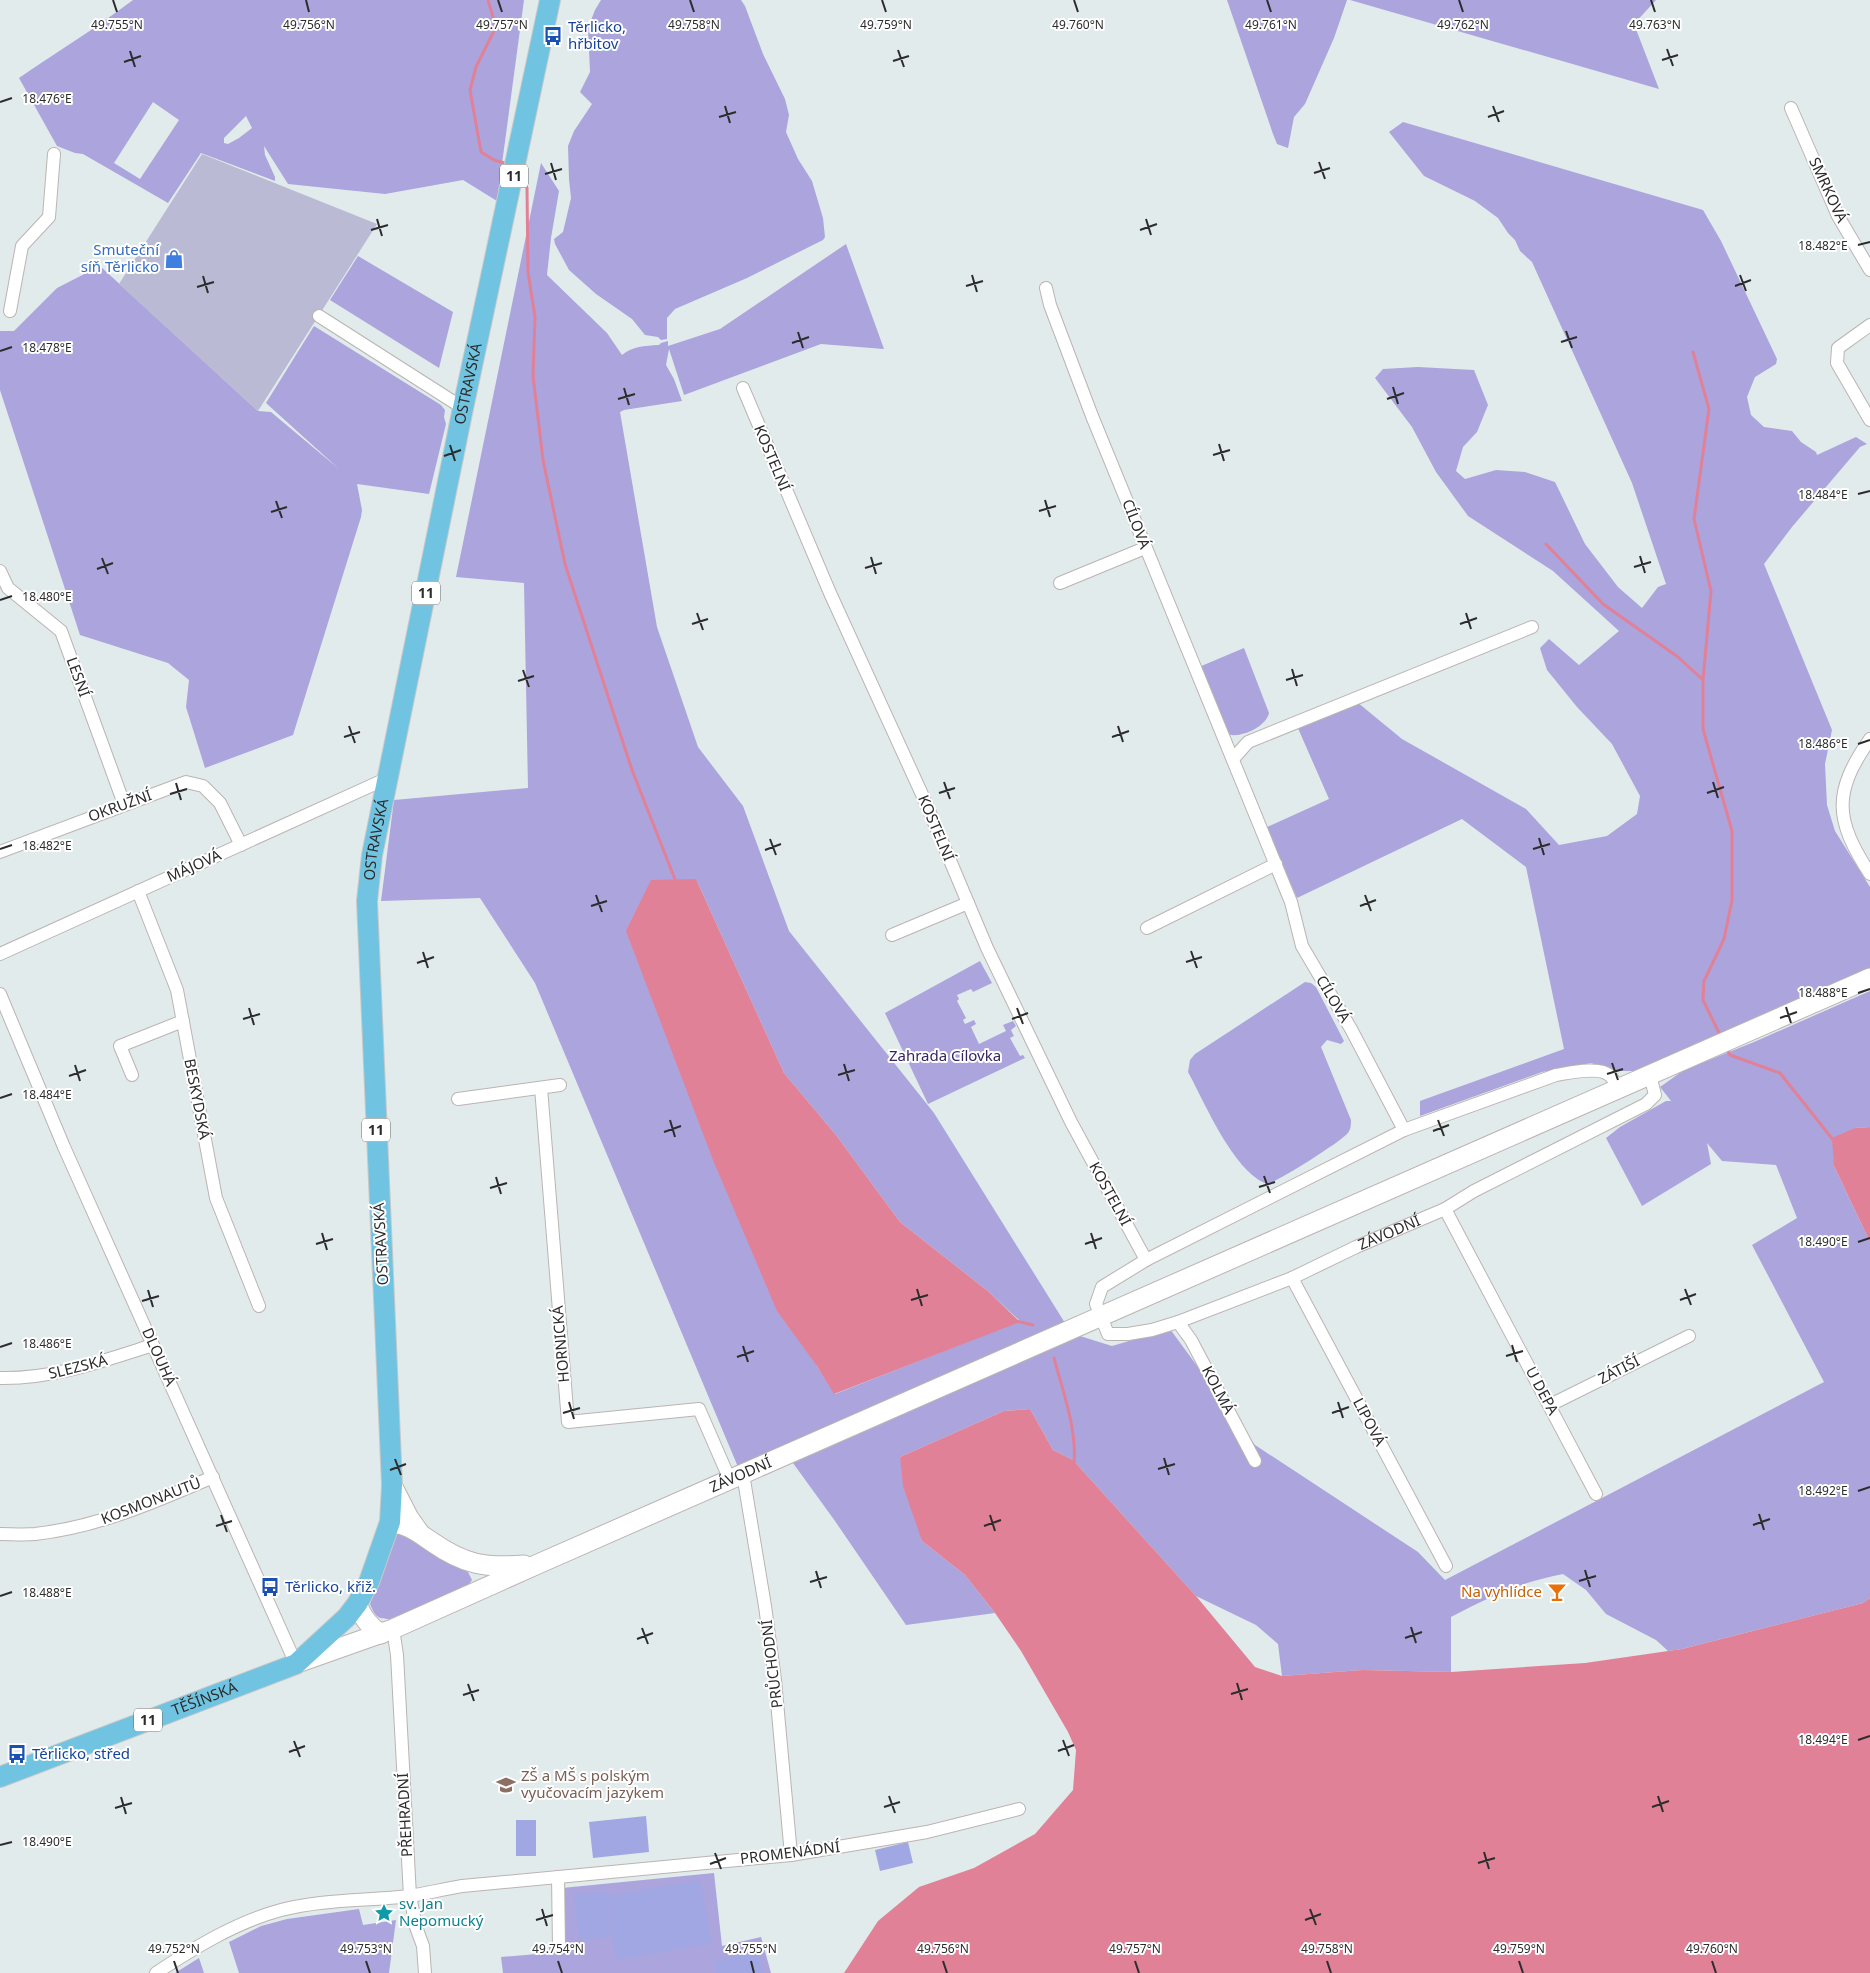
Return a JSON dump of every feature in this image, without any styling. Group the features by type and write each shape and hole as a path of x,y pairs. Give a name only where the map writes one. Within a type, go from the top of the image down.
{"main road":[{"name":"OSTRAVSKÁ","path":"296,1664 347,1617 357,1604 370,1582 390,1522 392,1485 367,902 372,855 463,408 550,0"},
{"name":"ZÁVODNÍ","path":"387,1632 1870,978"},
{"path":"392,1485 409,1518 419,1532"},
{"path":"390,1522 405,1525 445,1550 475,1564 497,1567 538,1564"},
{"path":"468,1595 478,1583 478,1573 475,1564"},
{"path":"357,1604 363,1618 371,1627 387,1632"},
{"name":"TĚŠÍNSKÁ","path":"0,1777 296,1664 387,1632"}],"street":[{"name":"SMRKOVÁ","path":"1791,108 1838,216 1870,270"},
{"path":"10,311 22,246 49,217 54,154"},
{"name":"CÍLOVÁ","path":"1046,288 1050,305 1092,416 1291,902 1302,946 1351,1030 1404,1130"},
{"path":"319,316 463,408"},
{"path":"1870,325 1838,348 1837,363 1870,420"},
{"name":"KOSTELNÍ","path":"743,388 830,593 925,801 987,948 1071,1122 1146,1260"},
{"path":"1060,583 1146,548"},
{"name":"LESNÍ","path":"0,571 8,588 61,631 124,804"},
{"path":"1232,758 1248,742 1532,627"},
{"path":"1870,739 1847,778 1842,794 1843,816 1847,829 1856,852 1870,874"},
{"name":"MÁJOVÁ","path":"0,954 388,778"},
{"name":"OKRUŽNÍ","path":"0,852 186,782 203,786 220,803 241,845"},
{"path":"1147,928 1276,864"},
{"name":"BESKYDSKÁ","path":"138,891 177,990 216,1198 259,1306"},
{"path":"892,935 968,903"},
{"name":"DLOUHÁ","path":"0,994 64,1147 296,1664"},
{"path":"132,1075 120,1046 183,1021"},
{"path":"1100,1317 1096,1304 1102,1287 1146,1260 1404,1130 1556,1075 1580,1070 1610,1075 1619,1088"},
{"name":"ZÁVODNÍ","path":"1100,1317 1108,1334 1136,1332 1178,1322 1292,1278 1356,1247 1445,1209 1474,1190 1646,1104 1655,1095 1650,1075"},
{"path":"458,1099 560,1085"},
{"name":"HORNICKÁ","path":"541,1088 568,1422 699,1408 737,1477"},
{"name":"U DEPA","path":"1445,1209 1596,1494"},
{"name":"LIPOVÁ","path":"1292,1278 1446,1566"},
{"name":"KOLMÁ","path":"1178,1322 1191,1340 1255,1462"},
{"name":"ZÁTIŠÍ","path":"1550,1405 1689,1336"},
{"name":"SLEZSKÁ","path":"0,1378 49,1375 80,1369 154,1345"},
{"name":"KOSMONAUTŮ","path":"0,1534 34,1534 99,1522 151,1504 213,1476"},
{"name":"PRŮCHODNÍ","path":"737,1477 765,1606 791,1855"},
{"name":"PŘEHRADNÍ","path":"387,1632 397,1655 410,1896 422,1946 425,1973"},
{"name":"PROMENÁDNÍ","path":"156,1973 222,1934 257,1918 310,1904 410,1896 462,1886 791,1855 927,1832 1018,1809"},
{"path":"558,1877 559,1948"}],"green space":[{"path":"133,0 524,0 497,201 463,180 385,194 288,184 264,146 265,155 275,181 201,153 168,203 83,154 57,146 19,78","holes":["153,102 179,120 140,179 114,163","246,116 252,128 228,144 224,143 224,138"]},
{"path":"601,0 741,0 763,54 785,99 789,115 786,132 798,159 812,181 823,218 825,237 823,240 747,278 675,309 667,318 667,339 661,340 658,337 645,335 632,319 596,294 569,270 554,239 563,232 571,198 568,146 574,131 592,104 580,92 590,72 588,28"},
{"path":"1227,0 1347,0 1334,38 1305,104 1294,117 1288,148 1277,144"},
{"path":"1350,0 1656,0 1634,24 1659,89"},
{"path":"1403,122 1703,210 1721,241 1777,359 1776,364 1755,377 1747,397 1751,415 1764,427 1792,431 1801,442 1816,452 1817,455 1856,437 1867,444 1860,447 1792,527 1764,564 1832,730 1825,764 1827,805 1835,831 1870,887 1870,970 1640,1071 1618,1071 1591,1063 1542,1072 1420,1116 1420,1101 1564,1049 1526,867 1462,819 1297,898 1265,828 1329,799 1297,726 1357,702 1402,739 1526,809 1559,845 1607,836 1637,814 1640,796 1612,744 1577,707 1547,670 1540,648 1549,639 1579,665 1619,631 1553,571 1468,516 1436,472 1412,427 1375,378 1383,369 1418,367 1474,370 1488,405 1477,432 1463,447 1456,471 1465,479 1496,470 1525,472 1555,482 1585,544 1618,587 1642,608 1658,587 1666,584 1632,483 1532,262 1520,251 1515,240 1498,218 1475,201 1424,176 1389,132"},
{"path":"541,163 559,191 547,275 607,333 622,355 635,348 659,345 668,341 668,346 720,329 846,244 884,349 821,344 684,395 669,349 666,365 674,379 682,401 620,412 657,627 698,747 743,806 789,931 934,1113 1065,1323 738,1467 535,983 480,898 381,901 394,800 528,788 524,583 456,577","holes":["696,879 784,1073 836,1135 900,1222 989,1292 1020,1321 835,1394 817,1366"]},
{"path":"358,256 453,312 439,368 330,300"},
{"path":"100,266 258,411 271,412 339,469 266,403 314,326 441,405 445,410 446,424 429,494 357,484 362,510 361,517 293,735 205,768 186,707 189,680 168,663 80,635 0,390 0,331 14,331 57,288"},
{"path":"1244,648 1269,713 1263,723 1252,731 1232,735 1227,734 1199,667"},
{"name":"Zahrada Cílovka","path":"980,961 992,983 973,992 971,989 957,995 959,999 957,1001 966,1018 963,1020 965,1024 974,1020 976,1024 971,1027 979,1044 1006,1031 1003,1025 1013,1021 1016,1026 1011,1030 1014,1036 1010,1038 1020,1056 1023,1055 1025,1058 928,1104 885,1013"},
{"path":"1305,982 1311,983 1316,987 1344,1041 1341,1044 1327,1040 1321,1047 1351,1120 1350,1127 1347,1134 1341,1139 1267,1184 1255,1177 1243,1165 1221,1135 1188,1072 1190,1060 1195,1054"},
{"path":"1870,991 1870,1127 1855,1128 1834,1166 1870,1242 1870,1598 1863,1603 1668,1651 1656,1640 1606,1614 1586,1590 1563,1574 1505,1591 1451,1617 1451,1672 1362,1670 1282,1676 1278,1644 1256,1625 1196,1596 1073,1460 1053,1450 1030,1409 1004,1411 900,1457 922,1541 965,1575 995,1613 906,1625 793,1463 1080,1336 1112,1346 1170,1329 1255,1445 1418,1552 1445,1580 1824,1382 1752,1245 1797,1218 1776,1165 1722,1161 1707,1143 1711,1164 1642,1206 1606,1138 1620,1127 1666,1101 1671,1101 1660,1087 1684,1070 1754,1042"},
{"path":"403,1529 435,1554 468,1572 472,1580 467,1587 390,1619 382,1618 375,1614 370,1604 395,1532"},
{"path":"714,1873 722,1946 761,1937 771,1973 503,1973 501,1957 549,1953 549,1947 563,1945 562,1888"},
{"path":"359,1909 363,1925 396,1920 389,1973 239,1973 229,1942 261,1926 287,1919"},
{"path":"199,1958 204,1973 175,1973"}],"shaded area":[{"path":"202,154 377,224 258,411 119,284"},
{"path":"696,879 784,1073 836,1135 900,1222 989,1292 1020,1322 834,1394 817,1366 777,1311 713,1160 626,931 651,880"},
{"path":"1870,1127 1870,1242 1834,1166 1832,1138 1855,1128"},
{"path":"1030,1409 1053,1450 1073,1460 1196,1596 1255,1667 1282,1676 1362,1670 1451,1672 1585,1663 1682,1649 1863,1603 1870,1598 1870,1973 844,1973 878,1921 919,1887 974,1868 1035,1834 1073,1790 1076,1750 1068,1732 1021,1651 995,1613 965,1575 922,1541 903,1486 900,1457 1004,1411"},
{"path":"646,1816 649,1852 593,1858 589,1822"},
{"path":"516,1820 536,1820 536,1856 516,1856"},
{"path":"908,1842 913,1863 880,1871 875,1850"},
{"path":"700,1880 712,1944 616,1960 607,1903 610,1937 579,1940 574,1894 605,1891 606,1896"},
{"path":"758,1951 764,1973 716,1973 713,1962"}],"waterway":[{"path":"488,0 496,27 476,67 470,90 481,152 494,160 508,164"},
{"path":"522,174 527,188 528,272 535,317 533,376 543,460 565,564 632,770 676,882"},
{"path":"1693,352 1709,409 1694,519 1711,591 1703,680 1703,729 1732,831 1732,900 1724,939 1704,981 1703,1000 1721,1037"},
{"path":"1546,544 1603,604 1678,657 1703,680"},
{"path":"1726,1047 1730,1055 1780,1073 1834,1141"},
{"path":"1016,1321 1033,1325"},
{"path":"1054,1358 1071,1424 1074,1464"}],"place":[{"name":"Těrlicko, hřbitov","path":"553,36"},
{"name":"Smuteční síň Těrlicko","path":"174,259"},
{"name":"Těrlicko, křiž.","path":"270,1587"},
{"name":"Na vyhlídce","path":"1557,1592"},
{"name":"Těrlicko, střed","path":"17,1754"},
{"name":"ZŠ a MŠ s polským vyučovacím jazykem","path":"506,1785"},
{"name":"sv. Jan Nepomucký","path":"384,1913"}]}
